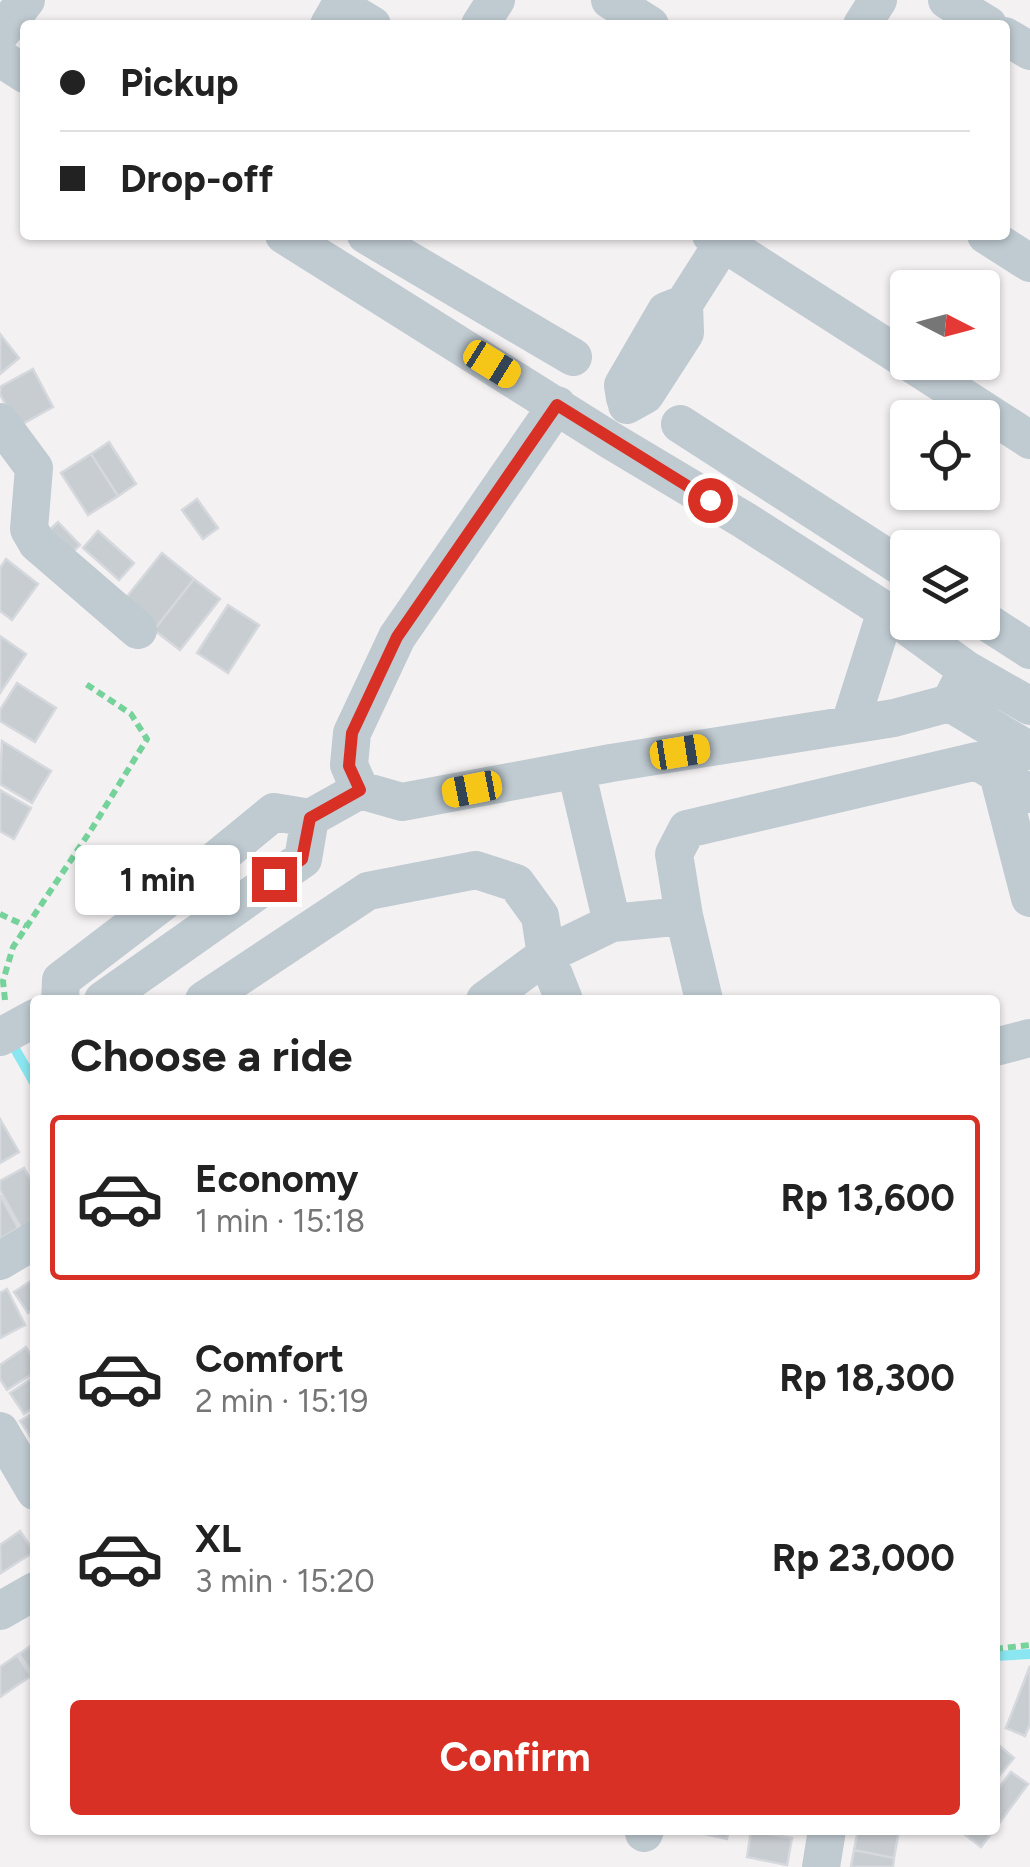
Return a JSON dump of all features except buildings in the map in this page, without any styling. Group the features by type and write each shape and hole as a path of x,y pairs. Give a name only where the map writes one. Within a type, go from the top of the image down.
{"street":[{"path":"0,34 26,0"},
{"path":"610,0 642,20"},
{"path":"947,0 980,20"},
{"path":"332,20 340,6 364,20"},
{"path":"292,240 886,611 1030,751"},
{"path":"374,240 573,357"},
{"path":"610,440 627,405 623,385 666,311 684,304 720,240"},
{"path":"724,240 890,350"},
{"path":"994,240 1030,263"},
{"path":"936,380 1030,440"},
{"path":"360,790 349,766 352,733 397,637 557,405"},
{"path":"0,422 34,468 29,529 37,542 138,630"},
{"path":"680,424 890,559"},
{"path":"850,724 886,611"},
{"path":"1000,631 1030,650"},
{"path":"60,995 61,980 175,894 274,812 310,818 360,790 402,802 894,718 959,686 1030,706"},
{"path":"703,995 674,854 687,829 977,761 1030,794"},
{"path":"576,770 612,923"},
{"path":"998,774 1030,898"},
{"path":"110,995 302,859 310,818"},
{"path":"212,995 368,891 476,870 516,884 540,916 546,955 562,995"},
{"path":"492,995 546,955 612,923 684,916"},
{"path":"0,1037 30,1021"},
{"path":"1000,1046 1030,1038"},
{"path":"0,1261 30,1243"},
{"path":"3,1442 30,1482"},
{"path":"0,1611 30,1594"},
{"path":"821,1867 826,1835"}],"path":[{"path":"3,981 13,946 147,739 132,714 82,682"},
{"path":"0,914 26,926"},
{"path":"1000,1648 1030,1645"}],"waterway":[{"path":"10,1040 30,1075"},
{"path":"1000,1656 1030,1654"}],"route":[{"path":"274,879 302,859 310,818 360,790 349,766 352,733 397,637 557,405 710,500"}]}
